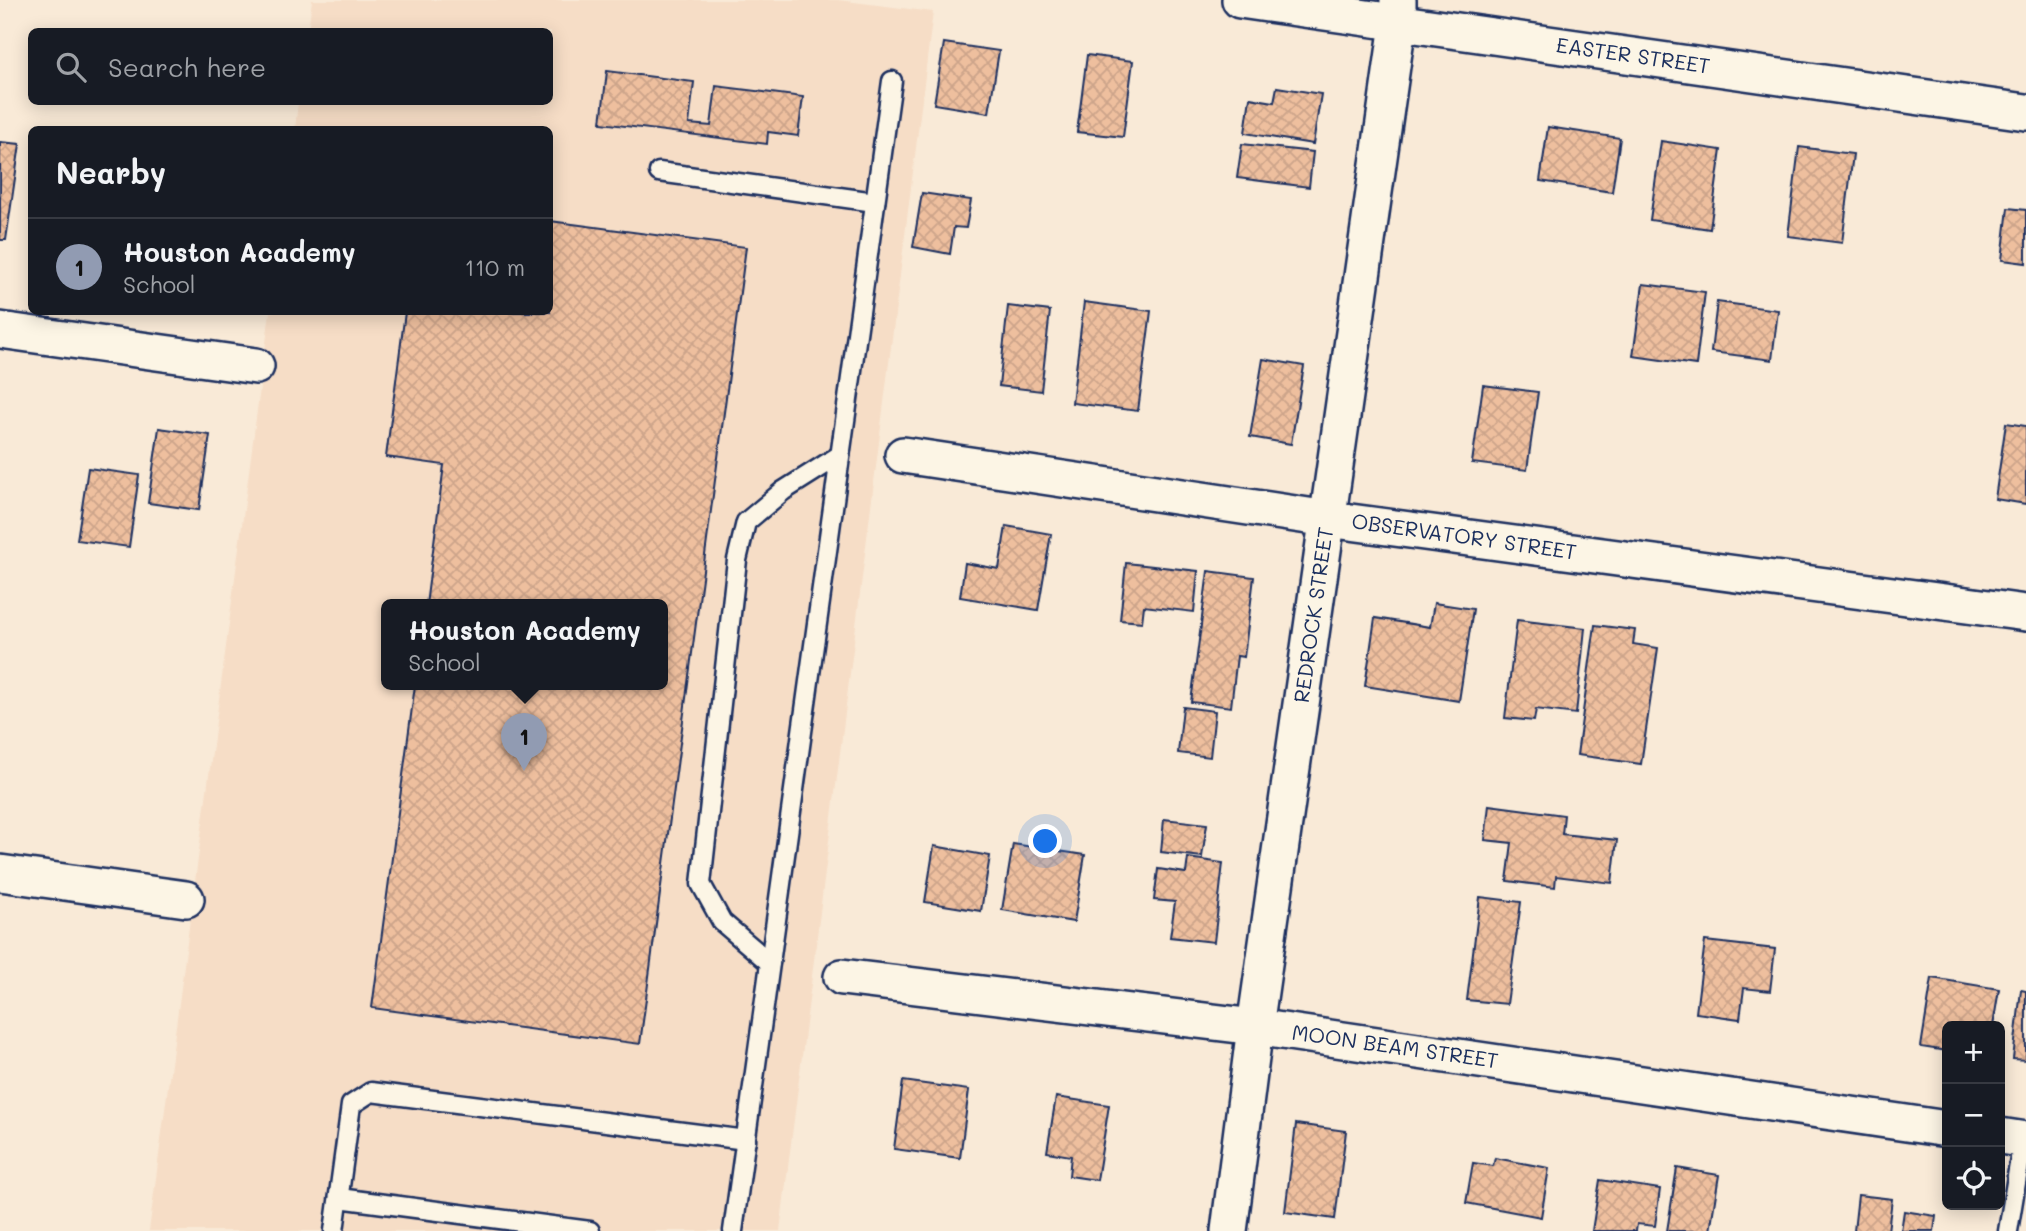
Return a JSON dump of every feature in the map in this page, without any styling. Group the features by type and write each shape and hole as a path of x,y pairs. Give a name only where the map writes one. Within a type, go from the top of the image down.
{"street":[{"name":"EASTER STREET","path":"1240,0 1398,12 2026,112"},
{"name":"REDROCK STREET","path":"1229,1231 1255,1027 1398,12"},
{"path":"0,330 256,366"},
{"name":"OBSERVATORY STREET","path":"903,455 1328,519 2026,613"},
{"path":"0,873 186,899"},
{"name":"MOON BEAM STREET","path":"842,977 1255,1027 1942,1128"}],"lane":[{"path":"733,1231 892,81"},
{"path":"659,172 875,202"},
{"path":"770,963 722,922 701,884 737,560 746,522 783,491 840,455"},
{"path":"334,1231 351,1105 371,1092 746,1140"},
{"path":"2008,1231 2016,1139"},
{"path":"339,1198 590,1231"}],"shaded area":[{"path":"312,0 838,0 933,12 780,1231 149,1231 270,315 553,315 553,126 295,126 298,105 553,105 553,28 308,28"}],"building":[{"path":"944,43 999,51 989,113 934,104"},
{"path":"1087,55 1133,61 1123,137 1077,132"},
{"path":"607,71 694,82 689,124 711,126 716,86 803,97 798,136 768,132 767,144 601,123"},
{"path":"1277,87 1321,94 1313,144 1245,133 1250,98 1274,102"},
{"path":"1548,127 1620,138 1612,192 1540,181"},
{"path":"1661,141 1721,150 1710,229 1650,220"},
{"path":"0,142 20,144 6,240 0,240"},
{"path":"1242,144 1313,152 1309,187 1237,178"},
{"path":"1799,147 1853,154 1842,243 1788,236"},
{"path":"922,193 971,200 966,228 954,227 950,254 913,247"},
{"path":"2008,208 2026,210 2026,263 2002,260"},
{"path":"553,221 746,247 640,1044 372,1008 414,690 668,690 668,599 427,599 444,465 386,457 405,315 553,315"},
{"path":"1643,284 1705,292 1696,365 1633,356"},
{"path":"1084,302 1151,311 1138,411 1072,403"},
{"path":"1717,302 1778,310 1772,360 1711,352"},
{"path":"1008,306 1050,311 1041,391 999,386"},
{"path":"1263,359 1304,366 1291,444 1250,437"},
{"path":"1483,385 1538,392 1527,470 1472,463"},
{"path":"2006,423 2026,426 2026,504 1995,499"},
{"path":"159,428 210,435 199,510 148,503"},
{"path":"88,468 139,475 129,547 77,540"},
{"path":"1006,526 1051,534 1038,610 960,597 965,563 999,569"},
{"path":"1126,563 1198,571 1194,612 1144,606 1142,622 1120,620"},
{"path":"1208,571 1254,577 1244,657 1237,656 1231,707 1191,702"},
{"path":"1434,603 1473,609 1459,701 1365,686 1375,618 1430,627"},
{"path":"1517,620 1585,628 1576,714 1536,709 1534,721 1505,718"},
{"path":"1595,625 1635,630 1633,644 1658,648 1641,764 1577,755"},
{"path":"1183,707 1215,711 1210,757 1178,753"},
{"path":"1489,805 1564,815 1562,834 1617,840 1612,883 1556,876 1555,887 1507,881 1512,843 1485,840"},
{"path":"1164,819 1207,824 1202,857 1161,852"},
{"path":"1013,844 1085,855 1074,922 1002,910"},
{"path":"934,846 990,856 981,911 925,902"},
{"path":"1188,858 1223,863 1214,942 1170,937 1175,902 1154,900 1158,869 1186,873"},
{"path":"1480,897 1521,902 1507,1004 1467,1000"},
{"path":"1705,941 1775,949 1770,991 1744,988 1740,1019 1696,1013"},
{"path":"1932,978 1999,989 1994,1021 1942,1021 1942,1050 1921,1047"},
{"path":"2021,990 2026,991 2026,1060 2013,1059"},
{"path":"903,1081 969,1090 960,1158 894,1149"},
{"path":"1056,1097 1109,1105 1097,1180 1069,1176 1071,1156 1047,1152"},
{"path":"1296,1124 1346,1131 1335,1219 1285,1212"},
{"path":"1495,1158 1549,1168 1541,1217 1466,1203 1473,1163 1493,1166"},
{"path":"1677,1168 1719,1175 1710,1231 1667,1231"},
{"path":"1600,1180 1660,1189 1655,1226 1637,1224 1636,1231 1592,1231"},
{"path":"1858,1195 1892,1199 1888,1231 1854,1231"},
{"path":"1904,1211 1936,1216 1934,1231 1901,1231"}],"place":[{"name":"Houston Academy","path":"524,771"}]}
